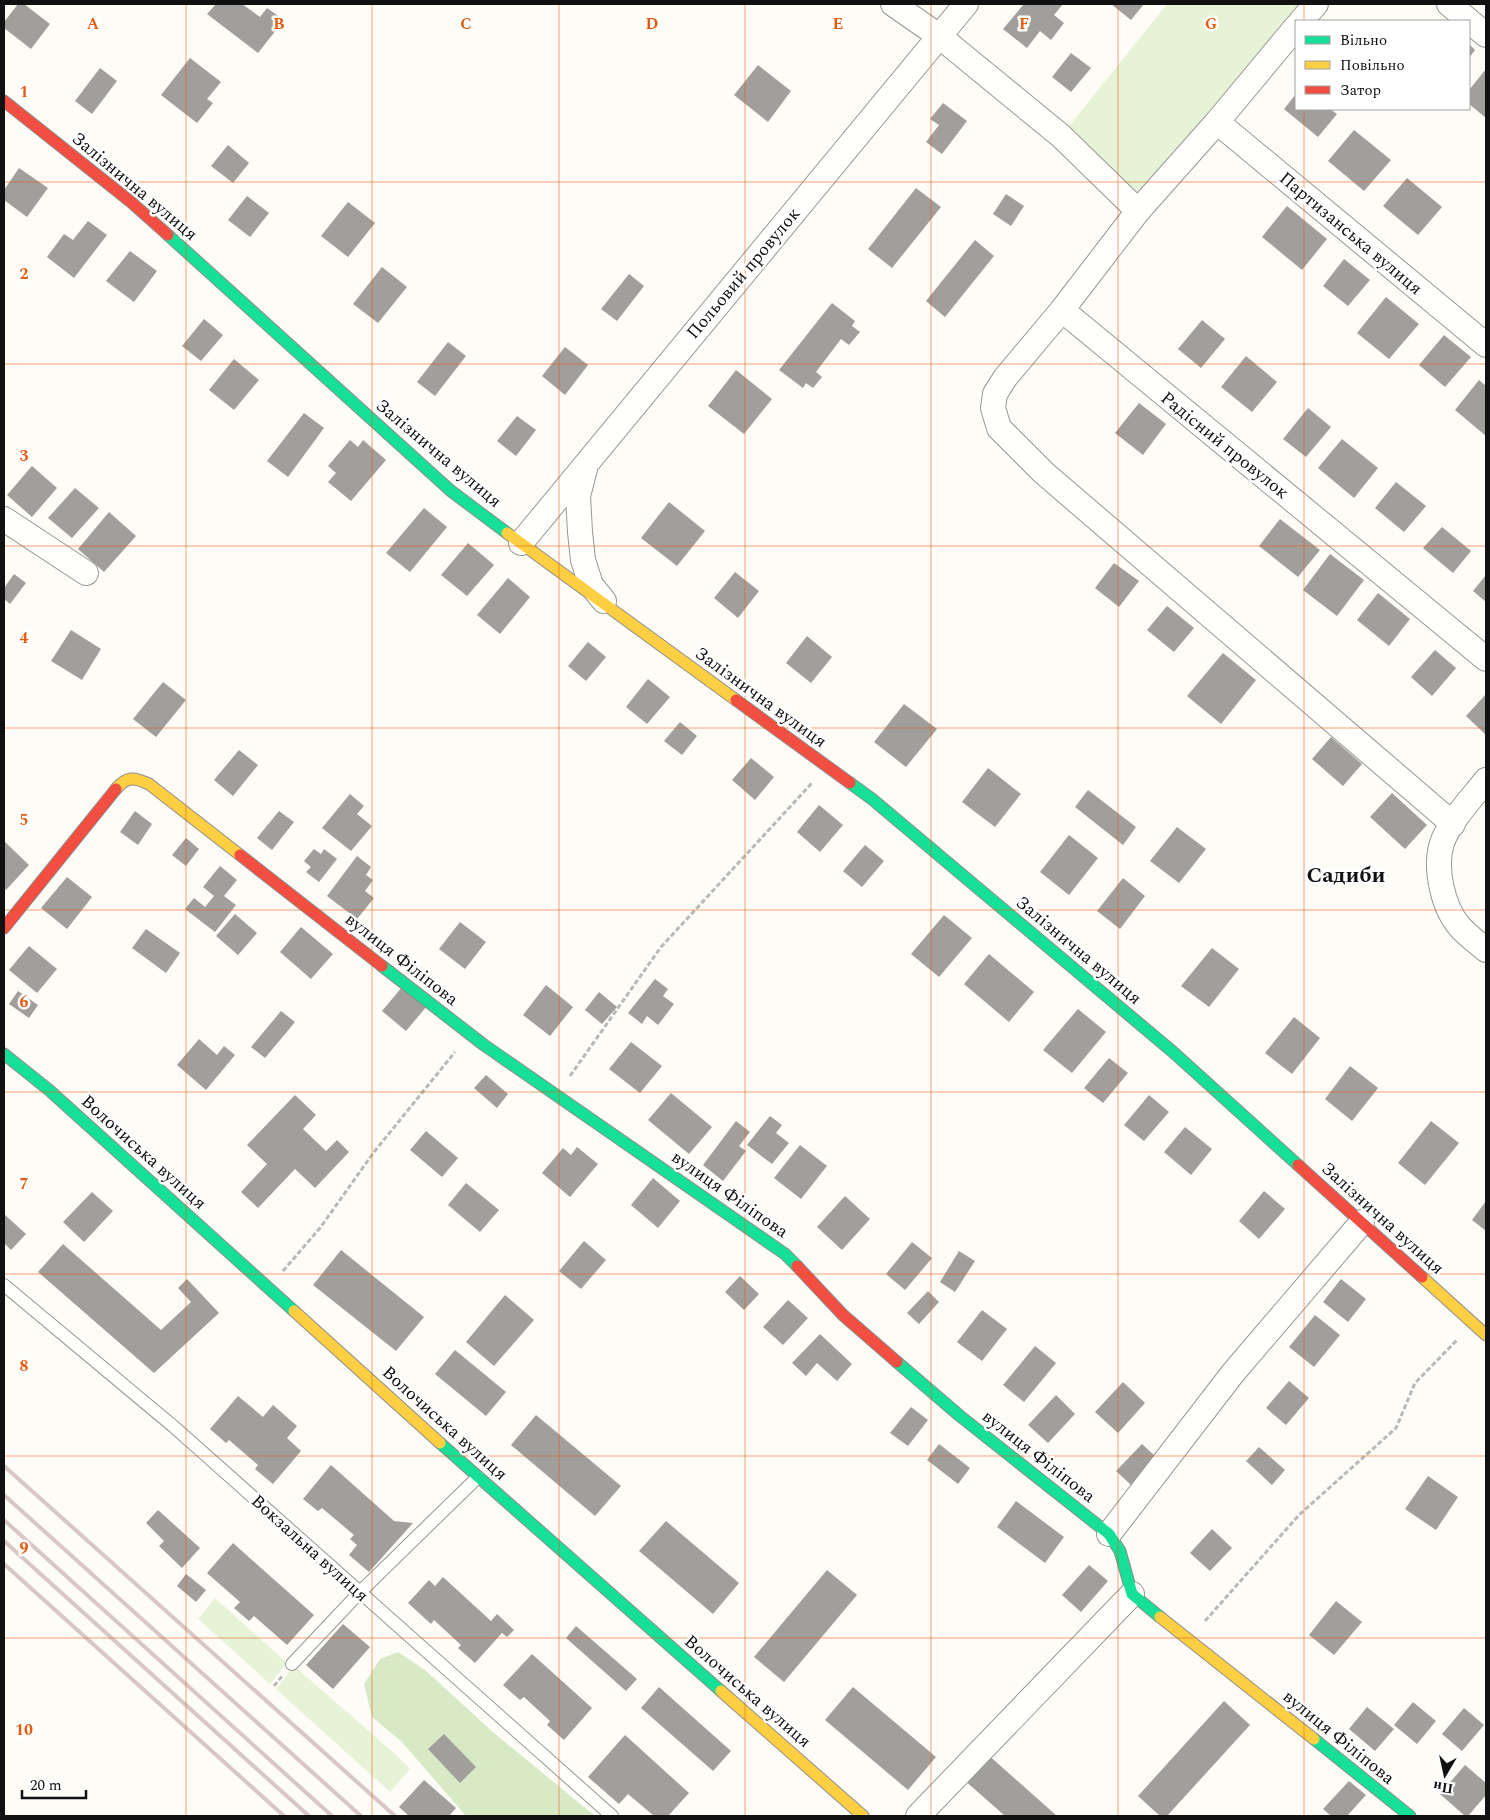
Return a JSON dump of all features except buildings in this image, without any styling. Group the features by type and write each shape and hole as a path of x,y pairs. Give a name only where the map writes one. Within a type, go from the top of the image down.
{"street":[{"path":"893,4 939,36 1062,136 1138,211"},
{"name":"Польовий провулок","path":"521,543 966,4"},
{"path":"1302,20 1316,4"},
{"path":"1448,4 1468,20"},
{"path":"1470,22 1486,35"},
{"path":"1295,28 1217,122 1138,211 1062,310 1006,378 995,394 993,408 999,428 1044,473 1453,824"},
{"name":"Залізнична вулиця","path":"4,101 131,202 452,491 613,612 872,799 1173,1052 1486,1335"},
{"name":"Партизанська вулиця","path":"1217,122 1486,345"},
{"name":"Радісний провулок","path":"1062,310 1486,659"},
{"path":"587,463 578,496 583,560 591,585 613,612"},
{"path":"4,519 86,573"},
{"name":"вулиця Філіпова","path":"4,928 123,781 131,777 149,784 469,1034 785,1254 844,1315 960,1416 1109,1534 1120,1551 1132,1594 1410,1816"},
{"path":"1486,780 1453,824 1442,844 1440,868 1441,885 1447,907 1460,926 1486,950"},
{"name":"Волочиська вулиця","path":"4,1054 49,1090 478,1477 863,1816"},
{"path":"1109,1534 1233,1373 1362,1222"},
{"path":"918,1816 1132,1594"}],"lane":[{"name":"Вокзальна вулиця","path":"4,1285 173,1426 612,1816"},
{"path":"292,1664 360,1592 478,1477"}],"path":[{"path":"556,1095 661,947 827,766"},
{"path":"269,1288 320,1228 374,1152 469,1034"},
{"path":"1188,1640 1299,1516 1396,1428 1415,1383 1474,1324"}],"green space":[{"path":"1167,4 1316,4 1302,20 1295,20 1295,28 1138,211 1061,136"},
{"path":"215,1598 287,1663 270,1684 198,1619"},
{"path":"398,1652 425,1670 494,1733 595,1816 466,1816 401,1741 372,1717 364,1684 380,1659"},
{"path":"294,1666 410,1769 390,1792 276,1689"}],"railway":[{"path":"4,1466 395,1816"},
{"path":"4,1495 361,1816"},
{"path":"4,1520 332,1816"},
{"path":"4,1541 309,1816"},
{"path":"4,1564 284,1816"}],"traffic: fast":[{"path":"168,235 451,491 507,533"},
{"path":"850,783 872,799 1173,1052 1298,1165"},
{"path":"382,966 484,1045 785,1254 797,1266"},
{"path":"4,1054 49,1090 294,1311"},
{"path":"897,1362 960,1416 1109,1534 1120,1551 1132,1594 1160,1617"},
{"path":"440,1443 721,1691"},
{"path":"1314,1739 1410,1816"}],"traffic: slow":[{"path":"507,533 736,700"},
{"path":"116,789 131,779 149,784 240,855"},
{"path":"1422,1277 1486,1335"},
{"path":"294,1311 440,1443"},
{"path":"1160,1617 1314,1739"},
{"path":"721,1691 863,1816"}],"traffic: jam":[{"path":"4,101 131,202 168,235"},
{"path":"736,700 850,783"},
{"path":"4,928 116,789"},
{"path":"240,855 382,966"},
{"path":"1298,1165 1422,1277"},
{"path":"797,1266 843,1315 897,1362"}],"district":[{"name":"Садиби","path":"1346,874"}]}
